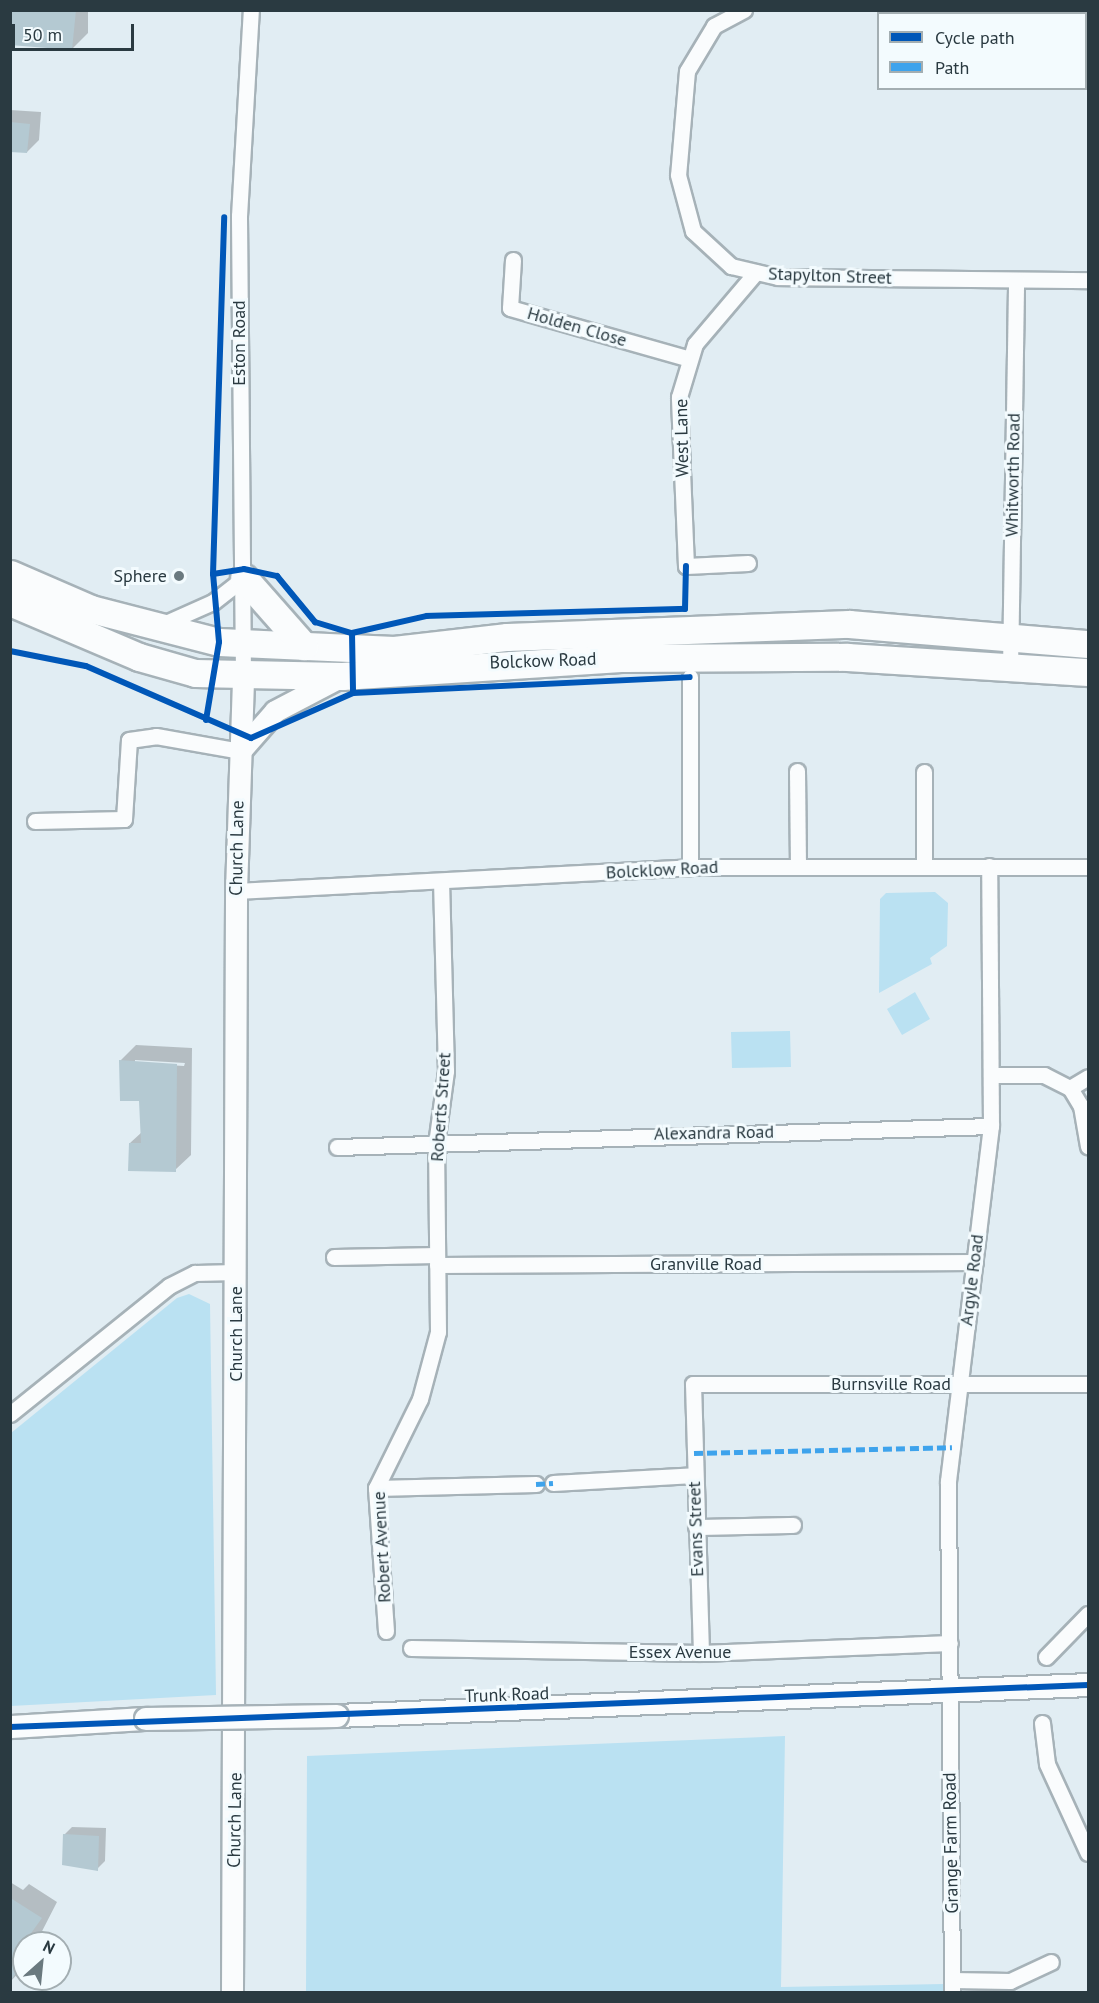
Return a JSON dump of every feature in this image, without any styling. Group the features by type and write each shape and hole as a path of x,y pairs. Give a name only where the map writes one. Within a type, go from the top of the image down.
{"highway":[{"name":"Bolckow Road","path":"10,574 91,609 202,640 245,643 352,649 628,631 849,624 1089,644"},
{"path":"244,578 304,646"},
{"name":"Bolckow Road","path":"10,602 139,657 195,673 243,676 342,676 624,658 847,657 1010,669 1089,672"}],"main road":[{"path":"1005,1691 1089,1684"},
{"name":"Trunk Road","path":"10,1727 146,1719 337,1716 1005,1691"},
{"path":"1005,1691 1089,1696"}],"street":[{"name":"Eston Road","path":"243,676 245,643 239,216 250,10"},
{"name":"Stapylton Street","path":"744,10 714,26 687,71 678,175 693,231 731,266 756,272 1089,280"},
{"name":"Holden Close","path":"513,260 510,308 690,360"},
{"name":"West Lane","path":"748,563 686,566 679,397 695,344 756,272"},
{"name":"Whitworth Road","path":"1010,669 1016,280"},
{"path":"155,627 213,602 244,578"},
{"name":"Church Lane","path":"232,1992 236,891 243,676"},
{"path":"35,821 124,819 129,740 156,736 240,751 274,711 342,676"},
{"path":"690,677 690,867"},
{"path":"797,771 798,867"},
{"path":"924,772 924,867"},
{"name":"Argyle Road","path":"949,1694 948,1481 991,1126 993,1075 989,866"},
{"name":"Bolcklow Road","path":"236,891 441,882 690,867 1089,867"},
{"name":"Roberts Street","path":"438,1332 436,1144 446,1071 441,882"},
{"path":"993,1075 1044,1075 1070,1088 1081,1106 1089,1146"},
{"path":"1070,1088 1089,1077"},
{"name":"Alexandra Road","path":"337,1147 991,1126"},
{"name":"Granville Road","path":"334,1257 437,1260 975,1262"},
{"path":"10,1414 169,1286 195,1272 236,1272"},
{"name":"Robert Avenue","path":"386,1631 376,1488 420,1399 438,1332"},
{"name":"Burnsville Road","path":"693,1384 1089,1384"},
{"name":"Evans Street","path":"693,1384 701,1653"},
{"path":"553,1483 694,1475"},
{"path":"376,1488 536,1484"},
{"path":"696,1527 793,1525"},
{"path":"1046,1657 1089,1614"},
{"name":"Essex Avenue","path":"411,1648 701,1653 950,1643"},
{"name":"Grange Farm Road","path":"949,1694 952,1986"},
{"path":"1042,1723 1047,1764 1089,1853"},
{"path":"952,1986 1010,1981 1051,1962"}],"shaded area":[{"path":"935,892 948,903 947,946 930,958 932,964 879,993 880,899 886,893"},
{"path":"915,992 930,1019 902,1035 887,1009"},
{"path":"790,1031 791,1067 732,1068 731,1032"},
{"path":"189,1294 210,1304 216,1695 11,1706 11,1433 177,1298"},
{"path":"785,1736 781,1987 944,1984 944,1992 306,1992 307,1756"}],"building":[{"path":"10,10 76,10 72,50 10,45"},
{"path":"10,122 30,124 27,153 10,152"},
{"path":"119,1060 177,1064 176,1172 128,1171 129,1143 141,1143 139,1101 120,1101"},
{"path":"63,1834 99,1836 98,1871 62,1865"},
{"path":"12,1899 42,1918 33,1931 12,1931 12,1979 10,1982"}],"marked path":[{"path":"694,1453 952,1447"},
{"path":"536,1484 553,1483"}],"cycle path":[{"path":"206,720 219,642 213,574 224,217"},
{"path":"352,633 427,616 685,609 686,566"},
{"path":"213,574 244,569 277,576 315,622 352,633 353,693"},
{"path":"10,651 86,666 251,738 353,693 690,677"},
{"path":"10,1727 1088,1685"}],"place":[{"name":"Sphere","path":"179,576"}]}
